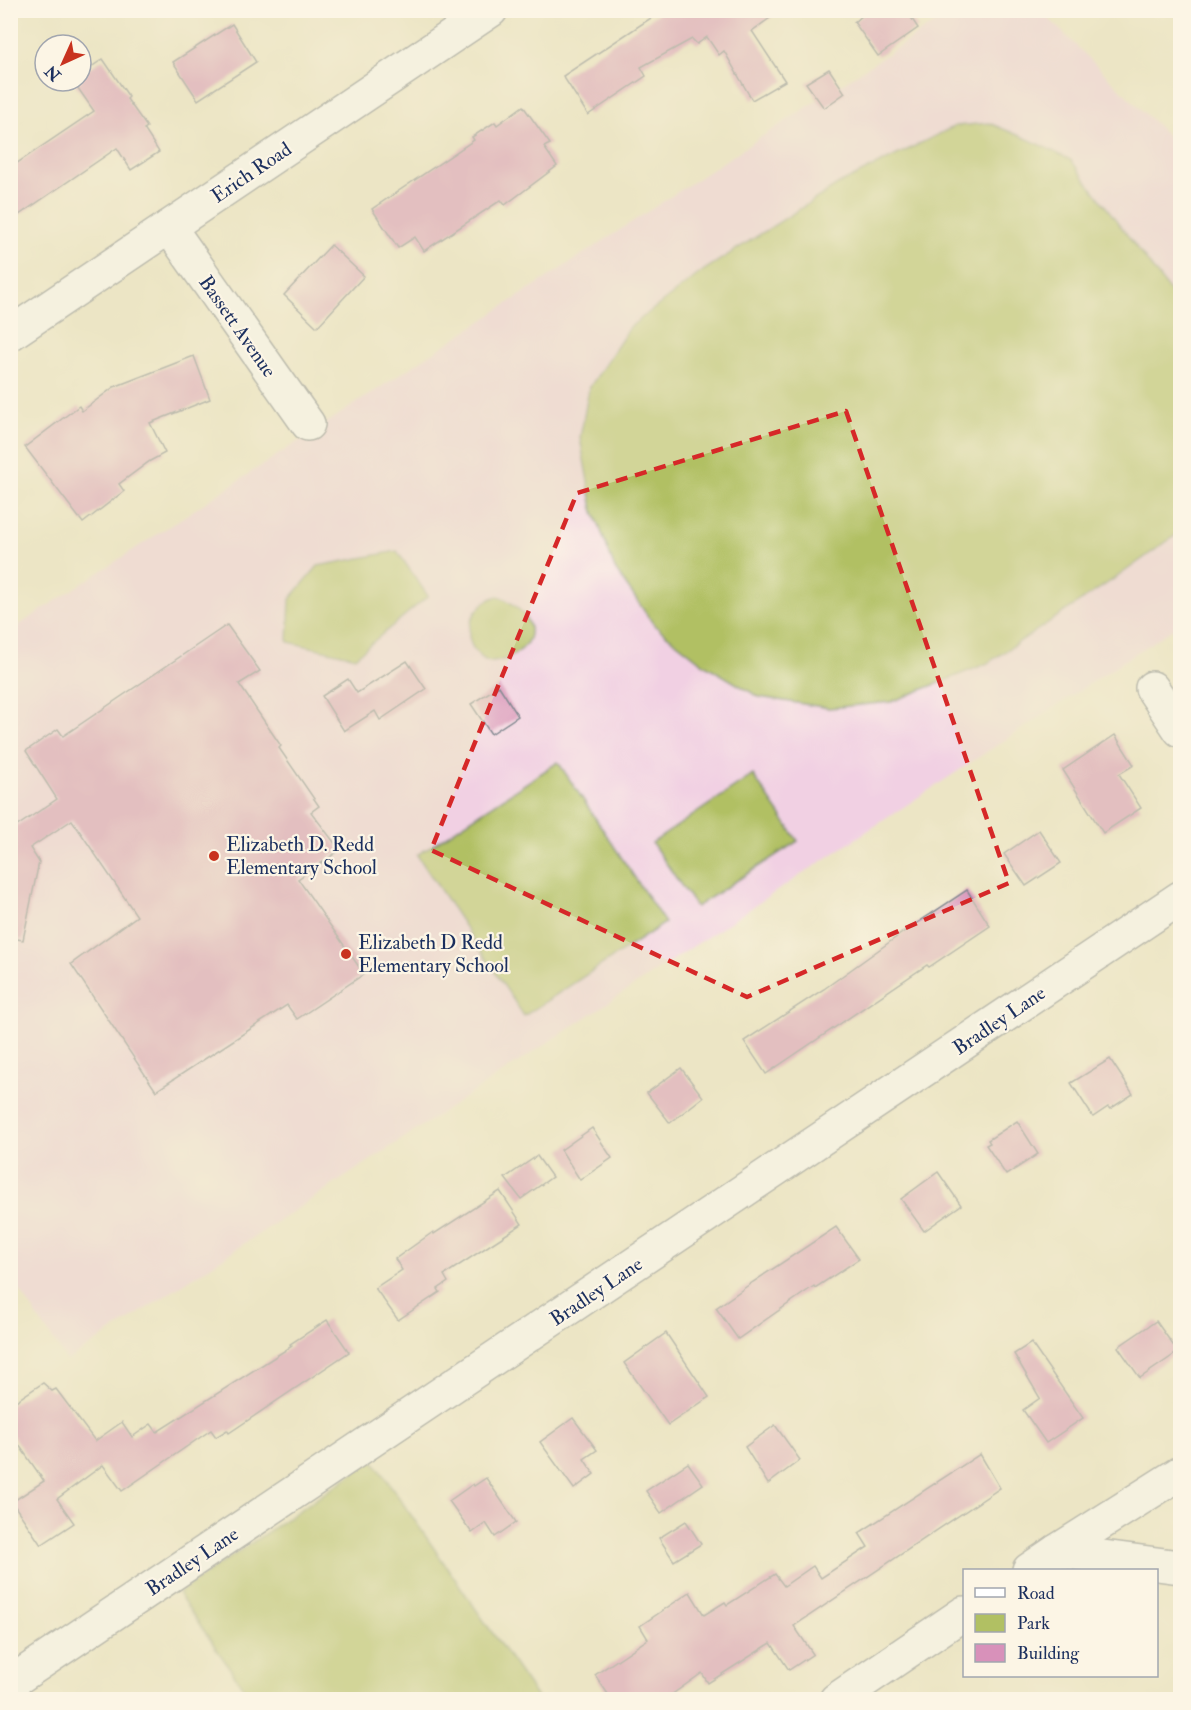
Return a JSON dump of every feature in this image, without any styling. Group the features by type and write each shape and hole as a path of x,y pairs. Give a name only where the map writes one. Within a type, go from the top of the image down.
{"street":[{"name":"Erich Road","path":"10,334 491,10"},
{"name":"Bassett Avenue","path":"169,227 308,424"},
{"path":"1152,688 1180,729"},
{"name":"Bradley Lane","path":"10,1683 1180,898"},
{"path":"1030,1569 1180,1473"},
{"path":"1057,1551 1180,1567"},
{"path":"836,1700 963,1614"}],"highlighted area":[{"path":"846,411 1009,883 747,997 431,850 577,493"}],"shaded area":[{"name":"Elizabeth D Redd Elementary School","path":"953,11 1041,11 1180,148 1180,624 67,1361 11,1277 10,631"}],"green space":[{"path":"989,123 1071,160 1180,305 1180,532 986,664 891,702 829,708 759,697 705,665 654,625 615,569 593,509 580,438 589,388 630,327 704,270 839,184 955,126"},
{"path":"397,551 428,596 355,657 288,642 290,599 318,566"},
{"path":"498,596 513,604 526,617 530,635 524,647 518,652 506,659 490,662 473,648 469,631 475,613 489,600"},
{"path":"558,762 665,923 524,1016 417,855"},
{"path":"753,775 798,841 696,907 652,843"},
{"path":"373,1460 538,1699 251,1699 178,1593"}],"building":[{"path":"663,10 781,10 752,31 785,81 752,100 724,51 719,55 707,37 697,44 692,39 641,67 646,76 588,115 563,76"},
{"path":"870,10 906,10 918,28 878,56 854,22"},
{"path":"232,24 256,62 198,100 173,62"},
{"path":"103,59 129,97 127,99 147,127 144,129 159,152 131,170 117,148 10,221 10,168 94,111 81,93 93,93 93,66"},
{"path":"829,69 845,93 824,108 806,83"},
{"path":"523,106 550,144 544,147 557,166 505,205 501,200 424,251 415,237 398,248 372,209 474,140 472,137 495,122 497,125"},
{"path":"331,245 364,276 317,327 284,295"},
{"path":"194,356 210,399 150,423 165,453 119,484 124,491 83,523 25,447 79,406 82,411 114,387"},
{"name":"Elizabeth D. Redd Elementary School","path":"227,625 260,671 239,684 319,806 311,812 340,850 298,879 364,974 297,1019 287,1005 156,1091 71,964 137,916 72,820 30,848 39,862 23,940 10,938 10,816 17,826 57,799 26,751 58,729 63,736"},
{"path":"407,661 426,689 380,720 375,711 344,731 322,696 348,679 357,693"},
{"path":"499,686 518,716 491,734 471,704"},
{"path":"1115,735 1134,765 1119,774 1141,808 1103,833 1063,770"},
{"path":"1039,830 1061,863 1026,886 1004,854"},
{"path":"967,890 990,926 929,967 927,965 766,1074 744,1041"},
{"path":"1110,1059 1133,1094 1093,1117 1071,1083"},
{"path":"681,1068 703,1097 670,1123 647,1093"},
{"path":"1017,1121 1038,1154 1006,1175 986,1145 990,1143 988,1140"},
{"path":"592,1128 612,1158 580,1180 561,1150"},
{"path":"537,1156 552,1177 521,1199 505,1178"},
{"path":"938,1172 961,1205 924,1231 901,1199"},
{"path":"500,1191 522,1224 444,1275 448,1282 438,1289 440,1292 398,1320 375,1288 402,1270 395,1259 433,1232 434,1234"},
{"path":"836,1227 859,1259 815,1288 814,1286 738,1339 716,1308"},
{"path":"327,1320 349,1352 229,1433 227,1430 216,1437 211,1430 122,1491 103,1465 57,1499 74,1523 41,1545 12,1502 44,1481 10,1432 10,1405 43,1383 52,1391 56,1389 95,1441 122,1422 132,1437 151,1424 157,1432 292,1346 290,1344"},
{"path":"1156,1321 1178,1352 1140,1378 1118,1347"},
{"path":"666,1333 709,1397 668,1425 624,1363"},
{"path":"1031,1343 1083,1418 1046,1443 1023,1410 1040,1398 1014,1354"},
{"path":"573,1418 597,1450 584,1459 594,1474 574,1489 540,1442"},
{"path":"775,1425 800,1460 768,1484 745,1447"},
{"path":"980,1454 1000,1488 794,1626 813,1654 789,1670 771,1643 708,1683 702,1673 664,1700 612,1700 595,1675 648,1639 640,1626 690,1592 704,1615 725,1602 727,1605 775,1574 784,1586 813,1566 821,1578 868,1547 859,1533"},
{"path":"688,1463 703,1484 661,1513 646,1491"},
{"path":"486,1478 516,1522 495,1537 486,1523 472,1533 449,1501"},
{"path":"686,1521 701,1544 674,1561 659,1538"}],"place":[{"name":"Elizabeth D. Redd Elementary School","path":"214,856"},
{"name":"Elizabeth D Redd Elementary School","path":"346,954"}]}
